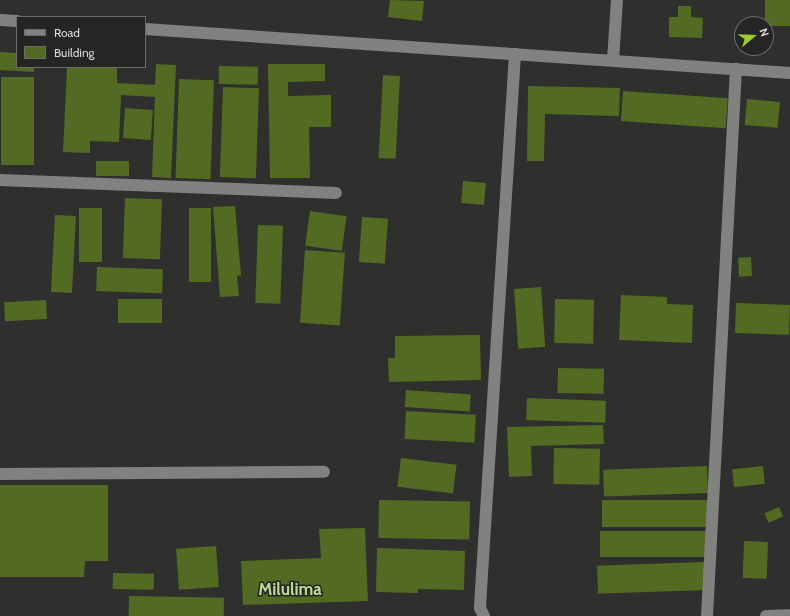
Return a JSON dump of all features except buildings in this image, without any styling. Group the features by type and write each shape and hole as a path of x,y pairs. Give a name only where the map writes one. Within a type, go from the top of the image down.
{"street":[{"path":"613,60 617,0"},
{"path":"0,20 16,21"},
{"path":"146,29 790,73"},
{"path":"484,616 480,608 515,54"},
{"path":"707,616 736,69"},
{"path":"0,180 336,193"},
{"path":"0,474 324,472"},
{"path":"766,616 790,615"}],"district":[{"name":"Milulima","path":"290,590"}]}
